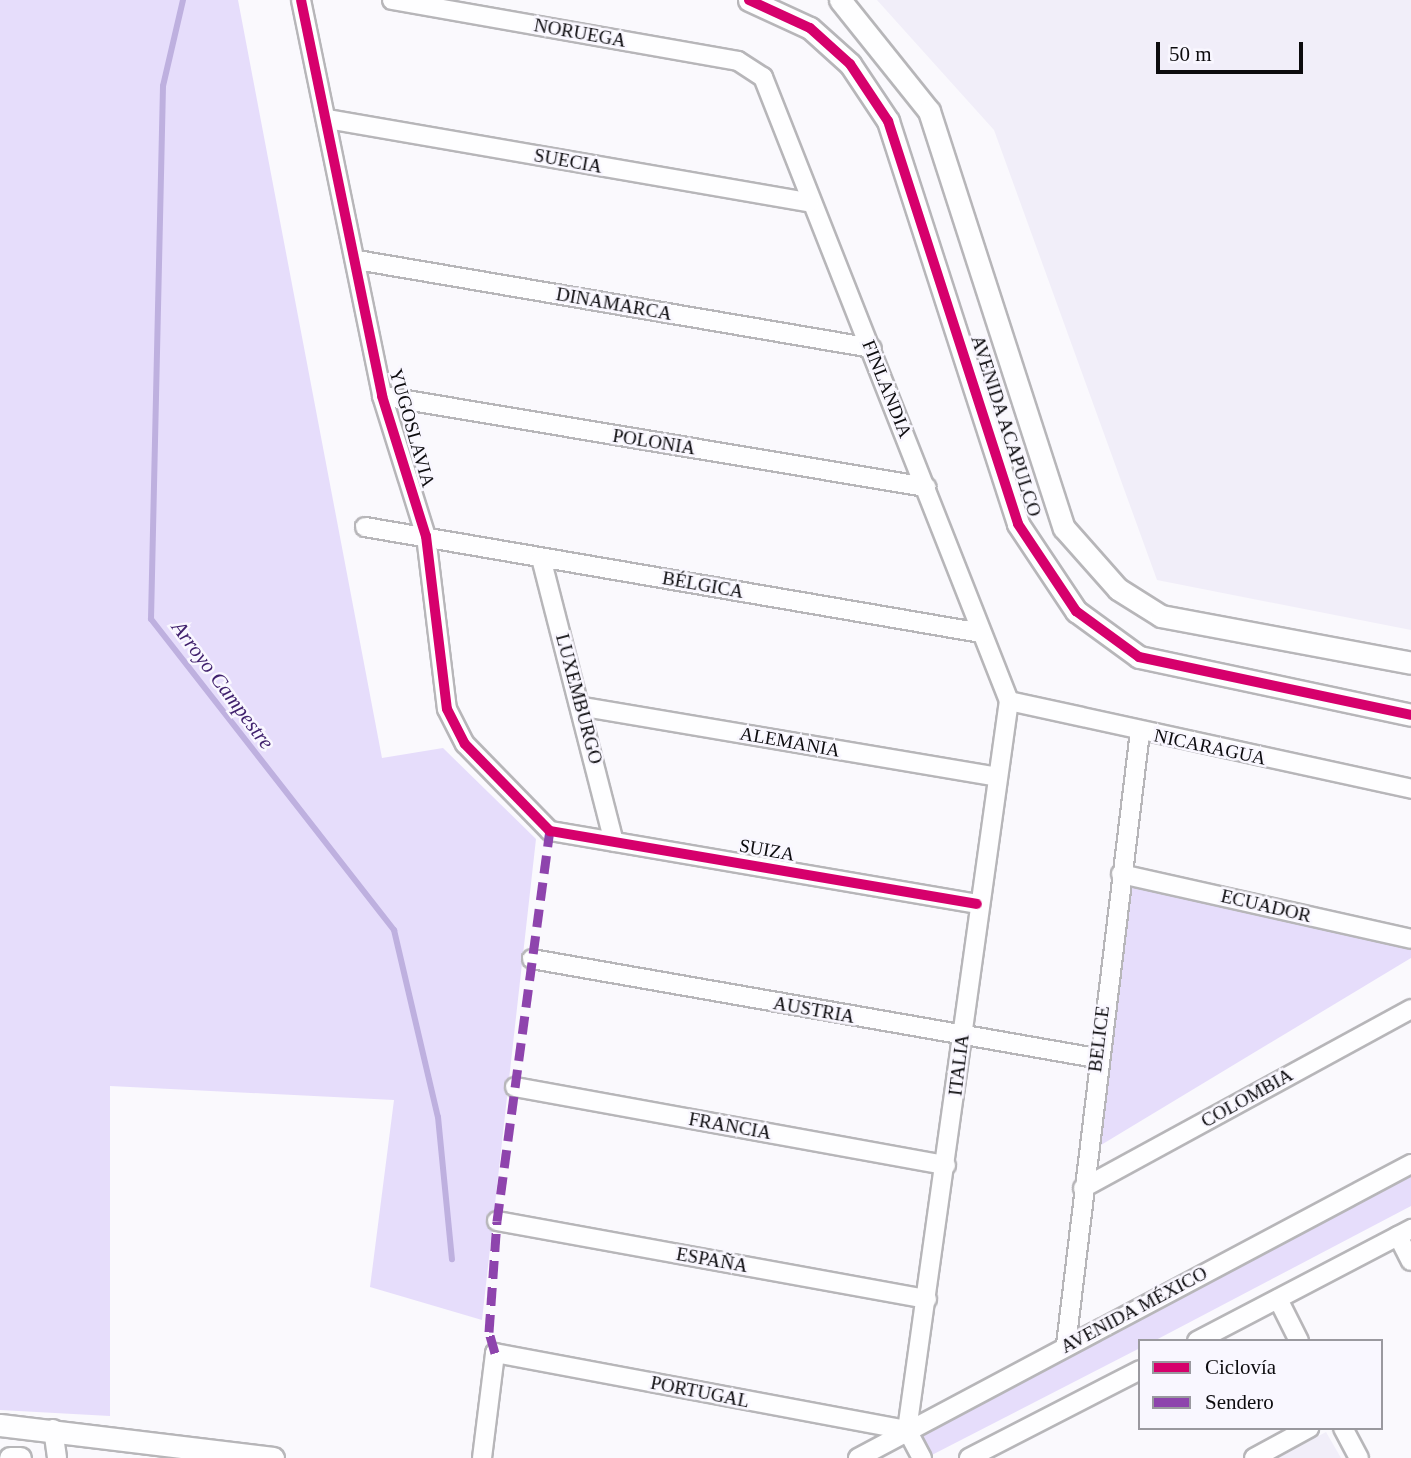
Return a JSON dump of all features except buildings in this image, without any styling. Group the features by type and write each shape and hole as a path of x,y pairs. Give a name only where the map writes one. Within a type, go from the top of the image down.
{"street":[{"name":"YUGOSLAVIA","path":"301,0 357,260 382,397 426,536 453,726 550,831"},
{"name":"NORUEGA","path":"391,0 738,61 763,77"},
{"name":"AVENIDA ACAPULCO","path":"749,0 810,28 850,64 888,121 1018,524 1076,611 1139,657 1411,715"},
{"name":"AVENIDA ACAPULCO","path":"840,0 929,111 1064,528 1118,589 1161,616 1411,663"},
{"name":"FINLANDIA","path":"763,77 809,202 872,348 1009,701"},
{"name":"SUECIA","path":"327,119 809,202"},
{"name":"DINAMARCA","path":"357,260 872,348"},
{"name":"POLONIA","path":"382,397 926,487"},
{"name":"BÉLGICA","path":"365,527 981,633"},
{"name":"LUXEMBURGO","path":"541,558 584,707 614,842"},
{"name":"NICARAGUA","path":"1009,701 1140,732 1411,789"},
{"name":"ITALIA","path":"907,1430 946,1165 977,904 1009,701"},
{"name":"ALEMANIA","path":"584,707 996,777"},
{"name":"BELICE","path":"1066,1345 1096,1058 1140,732"},
{"name":"SUIZA","path":"550,831 977,904"},
{"name":"ECUADOR","path":"1121,874 1411,939"},
{"name":"AUSTRIA","path":"532,959 963,1037 1096,1058"},
{"name":"COLOMBIA","path":"1083,1188 1411,1009"},
{"name":"FRANCIA","path":"515,1087 946,1165"},
{"name":"AVENIDA MÉXICO","path":"858,1458 1066,1345 1411,1164"},
{"name":"ESPAÑA","path":"497,1221 927,1299"},
{"path":"1201,1339 1404,1233 1411,1261"},
{"path":"1278,1299 1298,1339"},
{"name":"PORTUGAL","path":"482,1458 495,1353 907,1430"},
{"path":"969,1458 1138,1371"},
{"path":"0,1425 54,1429 185,1453 273,1458"},
{"path":"54,1429 57,1458"},
{"path":"907,1430 922,1458"},
{"path":"1254,1458 1305,1430"},
{"path":"1344,1430 1359,1458"},
{"path":"10,1458 20,1458"}],"shaded area":[{"path":"0,0 238,0 382,758 443,748 536,839 482,1320 370,1287 394,1100 110,1086 110,1416 0,1410"},
{"path":"877,0 1411,0 1411,630 1157,580 994,130"},
{"path":"1130,885 1411,947 1411,958 1096,1148"},
{"path":"1411,1172 1411,1206 1158,1339 1138,1339 1138,1349 926,1458 915,1438"},
{"path":"1326,1432 1341,1458 1278,1458"}],"waterway":[{"name":"Arroyo Campestre","path":"183,0 163,86 151,619 394,930 438,1117 452,1259"}],"marked path":[{"path":"495,1353 489,1332 497,1221 550,831"}],"cycle path":[{"path":"301,0 382,396 426,536 447,709 465,744 550,831 977,904"},
{"path":"749,0 810,28 850,64 888,121 1018,524 1076,611 1139,657 1411,715"}]}
